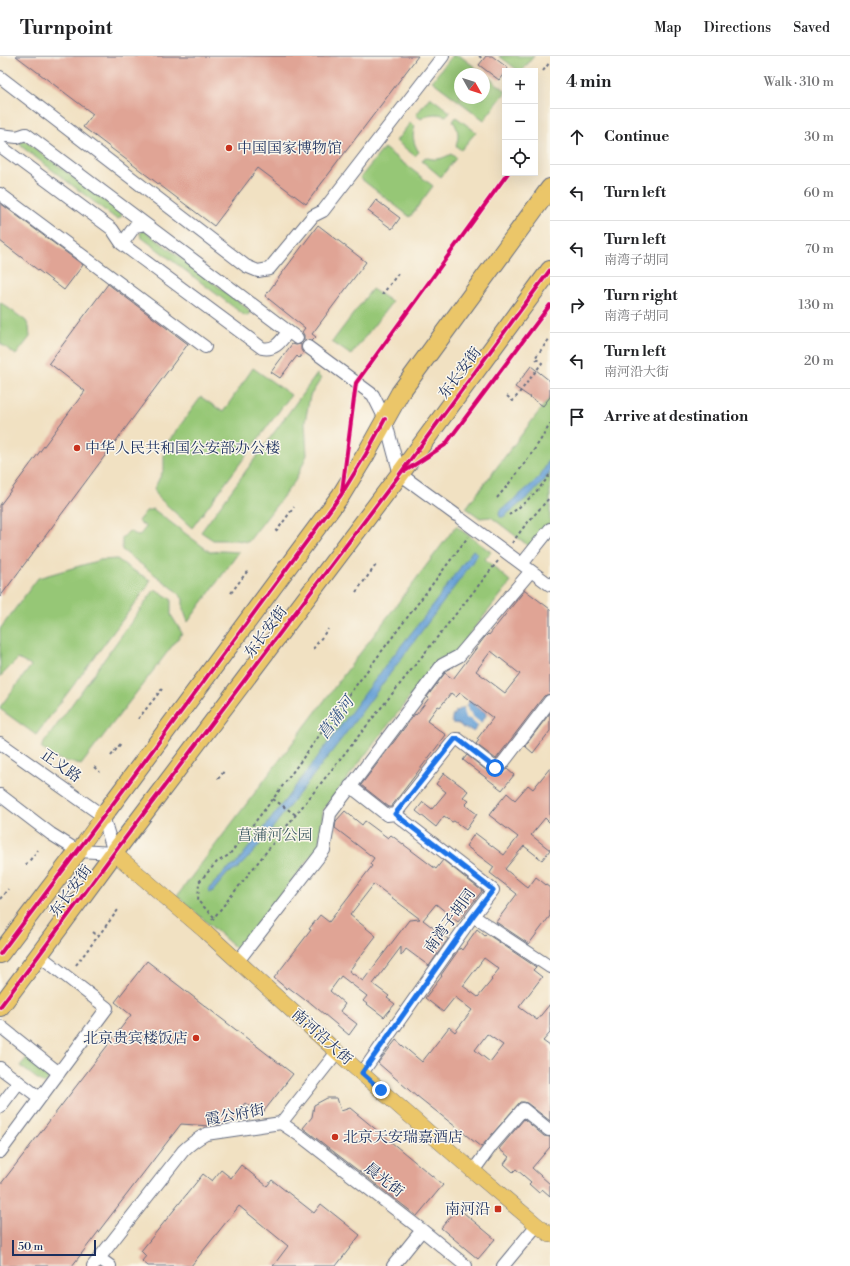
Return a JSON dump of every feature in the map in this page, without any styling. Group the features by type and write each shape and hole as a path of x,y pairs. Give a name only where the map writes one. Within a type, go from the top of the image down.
{"highway":[{"name":"东长安街","path":"103,816 341,495 400,393 550,188"},
{"name":"东长安街","path":"0,1007 114,853 484,362 550,270"},
{"name":"东长安街","path":"0,954 78,851"}],"main road":[{"name":"东长安街","path":"78,851 103,816"},
{"name":"南河沿大街","path":"114,853 206,932 337,1052 473,1171 550,1235"}],"street":[{"path":"0,77 246,266 258,271 269,269 312,216 324,211 442,56"},
{"path":"0,135 17,137 26,134 292,335 276,346 269,349 262,348 122,244 112,229 0,146"},
{"path":"0,194 205,347"},
{"path":"122,244 135,226 145,224"},
{"path":"308,347 373,395 385,420 400,474 550,585"},
{"path":"238,961 324,850 330,814 350,786 442,665 459,656 526,568 550,529"},
{"path":"350,786 387,814 395,814 455,739 458,739 495,768 502,764 550,701"},
{"name":"正义路","path":"0,743 103,816"},
{"path":"0,795 51,834 78,851 114,853 103,816"},
{"name":"南湾子胡同","path":"362,1073 493,890 395,814"},
{"path":"473,916 550,967"},
{"path":"0,1152 107,1008 39,955"},
{"path":"0,1026 58,1073"},
{"name":"霞公府街","path":"96,1262 182,1151 196,1139 206,1134 281,1123 337,1052"},
{"path":"0,1068 40,1098"},
{"path":"0,1107 19,1082"},
{"path":"473,1171 492,1145 523,1109 549,1130 550,1129"},
{"name":"晨光街","path":"281,1123 302,1137 466,1266"},
{"path":"503,1266 537,1225"},
{"path":"393,1266 422,1230"},
{"path":"96,1262 110,1266"}],"path":[{"path":"479,56 483,59"},
{"path":"543,71 550,62"},
{"path":"382,295 400,271"},
{"path":"507,396 513,401 542,363 535,358 550,338"},
{"path":"496,498 514,478 539,445 550,424"},
{"path":"509,515 532,497 544,484 550,474"},
{"path":"206,932 214,917 506,552 523,528 550,497"},
{"path":"276,532 294,507"},
{"path":"214,917 198,901 199,882 217,862 230,855 475,529"},
{"path":"356,592 376,565"},
{"path":"231,593 249,569"},
{"path":"313,649 328,629"},
{"path":"138,719 162,689"},
{"path":"110,756 122,742"},
{"path":"94,767 100,772"},
{"path":"218,779 225,770"},
{"path":"273,798 296,814"},
{"path":"26,865 38,850"},
{"path":"0,899 8,889"},
{"path":"76,966 118,910"},
{"path":"93,932 98,936"}],"green space":[{"path":"452,56 460,56 476,68 454,68 454,98 432,81"},
{"path":"499,56 534,56 524,68 515,68"},
{"path":"490,79 502,88 502,97 484,120 463,104 490,104"},
{"path":"430,97 450,112 446,116 433,114 421,119 416,115"},
{"path":"456,117 476,132 461,150 456,146 458,134 453,121"},
{"path":"410,123 415,126 415,146 419,152 415,156 396,141"},
{"path":"22,140 120,212 122,216 118,219 115,218 22,147 20,142"},
{"path":"384,148 433,186 410,217 360,178"},
{"path":"451,154 456,158 441,177 422,161 425,157 438,159"},
{"path":"144,230 248,309 250,313 246,316 244,315 141,237 140,233"},
{"path":"372,289 392,302 351,355 332,342"},
{"path":"0,302 26,321 29,327 30,337 16,355 0,343"},
{"path":"253,368 291,395 192,528 158,497 154,489 164,469 164,452 168,442 201,397 223,412"},
{"path":"317,374 321,379 310,396 305,422 307,455 295,481 248,542 236,540 213,540 201,532"},
{"path":"550,397 550,522 530,547 491,517 480,518 466,508"},
{"path":"153,509 210,552 239,552 188,622 183,609 183,599 174,589 122,550 122,538 129,531 139,536 146,527 138,521 146,511"},
{"name":"菖蒲河公园","path":"456,526 491,552 485,559 511,582 453,655 439,659 323,810 319,846 238,950 177,896"},
{"path":"117,559 150,580 148,586 36,735 0,709 31,666 18,659 0,677 0,629 38,578 100,560"},
{"path":"155,589 171,599 171,615 182,633 81,765 54,758 41,747"},
{"path":"29,1055 53,1073 44,1084 20,1066"}],"water":[{"path":"550,458 550,471 542,483 515,508 503,517 500,517 500,511 541,475"},
{"path":"473,550 477,553 477,555 343,737 253,853 236,870 228,873 213,891 209,893 209,889 226,870 235,865 265,827 393,656 428,612"},
{"path":"469,701 481,710 485,711 486,716 473,732 463,728 459,724 452,723 452,717 456,711 467,706"}],"pier":[{"path":"467,706 468,711 472,716 481,723 479,726 470,719 465,718 464,707"}],"building":[{"name":"中国国家博物馆","path":"16,56 418,56 306,204 258,168 214,226 83,127 93,114"},
{"path":"486,56 492,56 508,68 502,68 502,76 499,80 490,73 490,68 483,68 479,65"},
{"path":"376,200 400,218 392,229 368,211"},
{"path":"0,203 83,265 64,290 0,241"},
{"path":"318,225 366,262 312,334 316,337 312,341 304,341 304,335 302,332 305,328 265,296"},
{"name":"中华人民共和国公安部办公楼","path":"108,284 188,344 0,597 0,505 85,391 49,363"},
{"path":"292,344 301,344 301,350 303,353 299,358 297,356 280,378 271,372"},
{"path":"531,366 550,381 550,397 543,406 515,387"},
{"path":"525,590 550,609 550,694 544,696 496,759 476,744 479,740 477,739 493,718 460,693 456,697 451,693 440,707 438,706 427,721 446,735 391,807 389,807 361,785 429,698 427,697 445,673 453,679 484,638 488,634 489,635","holes":["491,651 520,674 505,693 476,671"]},
{"path":"550,713 550,731 533,753 525,746"},
{"path":"467,755 491,774 498,775 507,769 514,775 502,790 463,760"},
{"path":"550,768 550,823 545,818 531,835 550,850 542,860 524,846 505,869 528,888 536,877 550,888 550,916 529,944 496,922 517,894 490,873 494,867 466,846 475,833 504,855 518,837 489,815 507,793 515,800 528,785 533,789"},
{"path":"444,773 468,791 463,797 469,801 465,805 477,814 466,830 444,816 436,827 416,811 423,802 432,809 446,792 436,784"},
{"path":"345,811 362,825 365,821 388,838 391,835 436,869 443,860 482,891 458,922 436,904 423,920 448,939 429,966 406,949 401,956 401,947 373,984 389,996 387,998 395,1004 384,1017 363,1001 367,996 341,976 330,991 345,1004 340,1011 357,1024 349,1035 306,999 305,1000 288,987 287,989 274,978 311,930 309,929 320,915 329,922 372,866 370,864 374,858 335,828 336,821","holes":["374,884 420,919 409,920 363,981 349,971 376,936 350,915"]},
{"path":"477,929 485,936 487,934 536,967 533,970 542,977 519,1007 537,1020 550,1004 550,1033 543,1041 550,1046 550,1121 527,1103 520,1102 481,1147 417,1097 378,1063 396,1040 422,1062 449,1027 455,1032 472,1010 455,997 443,1012 425,998 442,976 441,975 460,948 462,950","holes":["484,958 499,969 478,997 463,986","487,1034 503,1045 490,1062 475,1050"]},
{"path":"147,961 293,1074 261,1115 245,1103 229,1123 210,1126 181,1124 72,1266 0,1266 0,1185 131,1015 115,1002"},
{"path":"327,1098 337,1098 341,1111 350,1108 443,1185 417,1216 303,1128 312,1117 314,1105"},
{"path":"524,1119 544,1136 550,1137 550,1147 532,1168 550,1184 550,1196 542,1189 539,1193 529,1184 531,1182 516,1169 513,1172 504,1164 509,1157 499,1149"},
{"path":"241,1165 267,1186 272,1180 314,1213 321,1204 360,1235 336,1266 273,1266 288,1246 239,1206 191,1266 148,1266 142,1261 146,1256 141,1251 203,1174 212,1181 221,1170 231,1178"},
{"path":"458,1208 495,1239 478,1259 441,1228"}],"cycle path":[{"path":"342,491 356,383 506,176"},
{"path":"0,1007 114,853 400,474 550,270"},
{"path":"405,471 445,445 550,305"},
{"path":"0,954 341,495 385,419"}],"place":[{"name":"中国国家博物馆","path":"229,148"},
{"name":"中华人民共和国公安部办公楼","path":"77,448"},
{"name":"北京贵宾楼饭店","path":"196,1038"},
{"name":"北京天安瑞嘉酒店","path":"335,1137"},
{"name":"南河沿","path":"498,1209"}],"route":[{"path":"381,1090 362,1073 493,890 395,814 455,739 458,739 495,768"}],"water label":[{"name":"菖蒲河","path":"336,718"}]}
